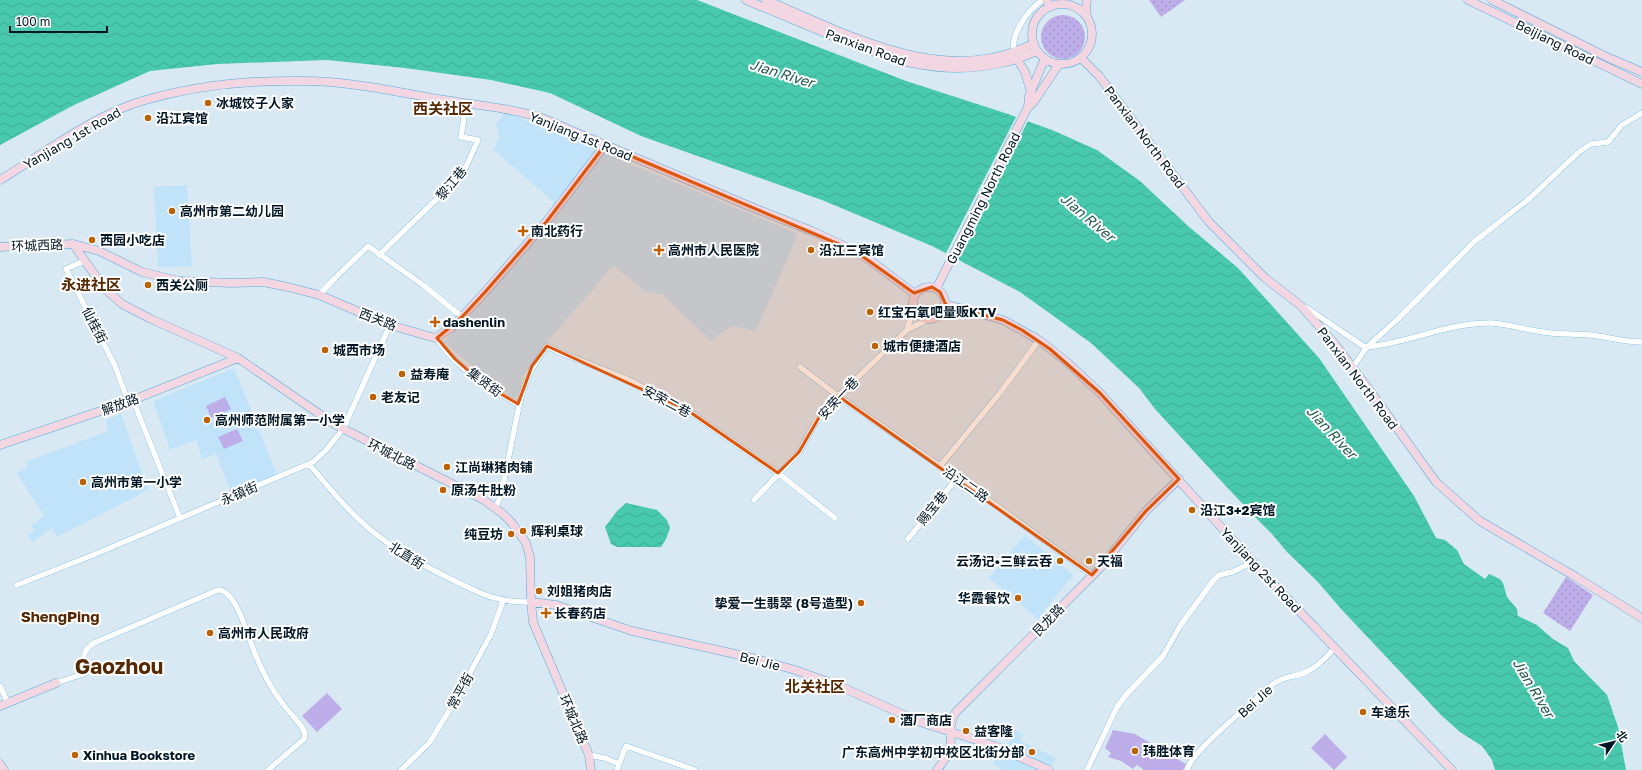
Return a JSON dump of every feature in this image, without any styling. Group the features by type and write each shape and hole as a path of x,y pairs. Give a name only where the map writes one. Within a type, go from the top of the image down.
{"street":[{"name":"Panxian Road","path":"746,0 862,48 896,60 914,64 939,68 1000,64 1036,47"},
{"name":"Panxian Road","path":"766,0 871,43 912,56 956,61 1015,56"},
{"path":"1046,2 1042,12 1037,18 1032,34 1036,47 1045,58 1059,64 1067,64 1081,58 1086,53 1092,40 1091,28 1087,18 1087,0"},
{"name":"Beijiang Road","path":"1468,0 1642,84"},
{"name":"Beijiang Road","path":"1492,0 1609,58 1642,72"},
{"path":"1030,92 1025,72 1015,56 1012,47 1024,18 1035,5 1046,2 1066,2 1081,11 1087,18"},
{"name":"Guangming North Road","path":"936,289 1028,107 1030,92 1045,58"},
{"name":"Panxian North Road","path":"1081,58 1099,76 1208,222 1265,278 1300,305 1322,329 1353,367 1436,482 1448,494 1480,521 1576,577 1642,618"},
{"name":"Guangming North Road","path":"1028,107 1033,103 1059,64"},
{"name":"Yanjiang 1st Road","path":"0,180 69,137 107,116 142,101 229,84 304,81 361,86 506,108 535,116 812,231 855,251 872,261 915,294"},
{"name":"黎江巷","path":"379,255 434,202 466,167 478,140 462,137 466,103"},
{"path":"1353,367 1367,347 1475,241 1530,198 1580,151 1591,144 1608,142 1622,125 1642,113"},
{"path":"437,338 462,317 547,221 605,145"},
{"name":"环城西路","path":"0,247 73,244"},
{"name":"环城北路","path":"73,244 104,288 122,304 238,358 281,386 327,420 496,507 512,523 522,536 528,549 531,602 536,630 590,755 591,770"},
{"name":"西关路","path":"73,244 99,252 142,272 179,281 232,283 263,282 320,295 390,324 431,338 437,338"},
{"path":"320,295 367,246 423,284 462,317"},
{"name":"仙桂街","path":"84,261 66,269 115,366 180,518"},
{"path":"927,287 936,289 943,296 945,304 944,310 937,318 927,320 907,330 913,309 913,299 915,294 922,288 927,287"},
{"name":"Yanjiang 2st Road","path":"945,304 1003,320 1039,340 1068,363 1100,393 1179,479 1252,562 1452,770"},
{"path":"1300,305 1367,347 1394,343 1464,326 1482,324 1494,324 1545,333 1590,335 1630,342 1642,342"},
{"path":"913,309 918,316 927,320"},
{"name":"永镇街","path":"17,585 309,464 326,450 343,429 390,324"},
{"name":"安荣一巷","path":"754,500 798,452 821,414 907,330"},
{"name":"集贤街","path":"437,338 441,345 481,382 519,406"},
{"path":"940,466 1000,393 1039,340"},
{"name":"集贤街","path":"496,507 527,377 532,366 547,346"},
{"name":"安荣二巷","path":"547,346 627,379 687,410 778,473"},
{"name":"解放路","path":"0,445 130,400 238,358"},
{"name":"沿江二路","path":"800,367 838,396 940,466 1092,575"},
{"name":"北直街","path":"309,464 333,493 363,523 390,545 424,566 481,594 503,601 531,602"},
{"path":"778,473 835,518"},
{"name":"赐宝巷","path":"908,538 957,478"},
{"name":"艮龙路","path":"937,770 949,751 951,723 955,714 1092,575 1108,558 1146,511 1179,479"},
{"path":"1087,770 1102,735 1117,707 1126,695 1163,656 1180,626 1213,581 1219,575 1232,572 1252,562"},
{"path":"0,686 4,705 86,672 83,658 86,649 94,643 218,590 224,591 230,597 238,610 255,655 278,696 305,733 304,739 268,770"},
{"name":"常平街","path":"401,770 422,751 448,714 491,634 503,601"},
{"name":"Bei Jie","path":"531,602 556,605 632,631 753,658 795,670 838,685 920,722 995,746 1049,770"},
{"name":"Bei Jie","path":"1187,770 1191,761 1205,745 1273,684 1283,678 1308,672 1335,648"},
{"path":"617,770 626,746 695,770"},
{"path":"590,755 604,758 619,764"},
{"path":"0,764 4,770"}],"highlighted area":[{"path":"605,145 855,251 914,293 932,287 940,292 946,305 1003,320 1022,330 1050,349 1100,393 1179,479 1146,511 1092,575 838,396 821,414 799,452 778,473 687,410 547,346 532,366 518,404 481,382 455,359 437,338 462,317 547,221"}],"shaded area":[{"path":"1149,0 1185,0 1161,17"},
{"path":"1059,15 1067,15 1079,21 1085,33 1085,41 1079,53 1067,59 1059,59 1047,53 1041,41 1041,33 1047,21"},
{"name":"高州市人民医院","path":"506,112 798,234 756,331 731,326 711,341 662,294 644,291 614,265 546,343 522,377 521,389 515,399 483,375 444,342 563,210 494,150 499,136 496,124"},
{"name":"高州市第二幼儿园","path":"187,185 192,266 158,267 154,187"},
{"name":"高州师范附属第一小学","path":"234,368 277,475 231,493 216,454 202,459 196,440 170,450 153,401"},
{"path":"225,397 231,409 211,418 206,406"},
{"name":"高州市第一小学","path":"121,414 148,490 57,537 52,528 32,542 28,535 34,531 31,526 44,516 17,473 28,467 26,462 108,431 106,420"},
{"path":"237,429 243,441 224,449 218,437"},
{"path":"1025,535 1073,575 1038,619 989,578"},
{"path":"1566,577 1593,595 1570,631 1543,613"},
{"path":"327,693 342,709 317,732 302,716"},
{"name":"广东高州中学初中校区北街分部","path":"1015,730 1023,734 1020,740 1056,758 1051,767 1007,746"},
{"name":"玮胜体育","path":"1113,730 1135,734 1186,764 1183,770 1144,770 1137,765 1133,769 1121,761 1108,757 1111,753 1105,748"},
{"path":"1325,734 1347,757 1334,770 1311,748"},
{"name":"广东高州中学初中校区北街分部","path":"999,752 1036,770 1001,770 1001,768 993,764"}],"water":[{"name":"Jian River","path":"0,0 697,0 906,81 1052,130 1097,150 1140,181 1188,226 1238,268 1319,358 1414,496 1436,538 1445,540 1457,550 1464,564 1485,579 1489,574 1500,579 1503,583 1507,597 1517,609 1518,616 1537,625 1553,639 1568,648 1574,661 1607,695 1618,727 1626,770 1495,770 1492,760 1482,746 1460,732 1441,715 1342,610 1317,581 1287,552 1272,534 1223,483 1155,409 1139,388 1091,343 1020,292 932,246 822,200 641,136 550,93 491,80 405,68 327,60 217,64 150,71 74,105 0,145"},
{"path":"626,503 657,510 667,520 670,528 661,547 617,547 611,544 605,527 617,511"}],"pier":[{"path":"1017,115 1029,119 957,261 945,255"}],"place":[{"name":"冰城饺子人家","path":"208,103"},
{"name":"沿江宾馆","path":"148,118"},
{"name":"高州市第二幼儿园","path":"172,211"},
{"name":"南北药行","path":"523,231"},
{"name":"西园小吃店","path":"92,240"},
{"name":"高州市人民医院","path":"659,250"},
{"name":"沿江三宾馆","path":"811,250"},
{"name":"西关公厕","path":"148,285"},
{"name":"红宝石氧吧量贩KTV","path":"870,312"},
{"name":"dashenlin","path":"435,322"},
{"name":"城市便捷酒店","path":"875,346"},
{"name":"城西市场","path":"325,350"},
{"name":"益寿庵","path":"402,374"},
{"name":"老友记","path":"373,397"},
{"name":"高州师范附属第一小学","path":"207,420"},
{"name":"江尚琳猪肉铺","path":"447,467"},
{"name":"高州市第一小学","path":"83,482"},
{"name":"原汤牛肚粉","path":"443,490"},
{"name":"沿江3+2宾馆","path":"1192,510"},
{"name":"辉利桌球","path":"523,531"},
{"name":"纯豆坊","path":"511,534"},
{"name":"云汤记•三鲜云吞","path":"1060,561"},
{"name":"天福","path":"1089,561"},
{"name":"刘姐猪肉店","path":"539,591"},
{"name":"华霞餐饮","path":"1018,598"},
{"name":"挚爱一生翡翠 (8号造型)","path":"861,603"},
{"name":"长春药店","path":"546,613"},
{"name":"高州市人民政府","path":"210,633"},
{"name":"车途乐","path":"1363,712"},
{"name":"酒厂商店","path":"892,720"},
{"name":"益客隆","path":"966,731"},
{"name":"玮胜体育","path":"1135,751"},
{"name":"广东高州中学初中校区北街分部","path":"1032,752"},
{"name":"Xinhua Bookstore","path":"75,755"}],"district":[{"name":"西关社区","path":"443,108"},
{"name":"永进社区","path":"91,284"},
{"name":"ShengPing","path":"60,616"},
{"name":"Gaozhou","path":"119,666"},
{"name":"北关社区","path":"815,686"}]}
